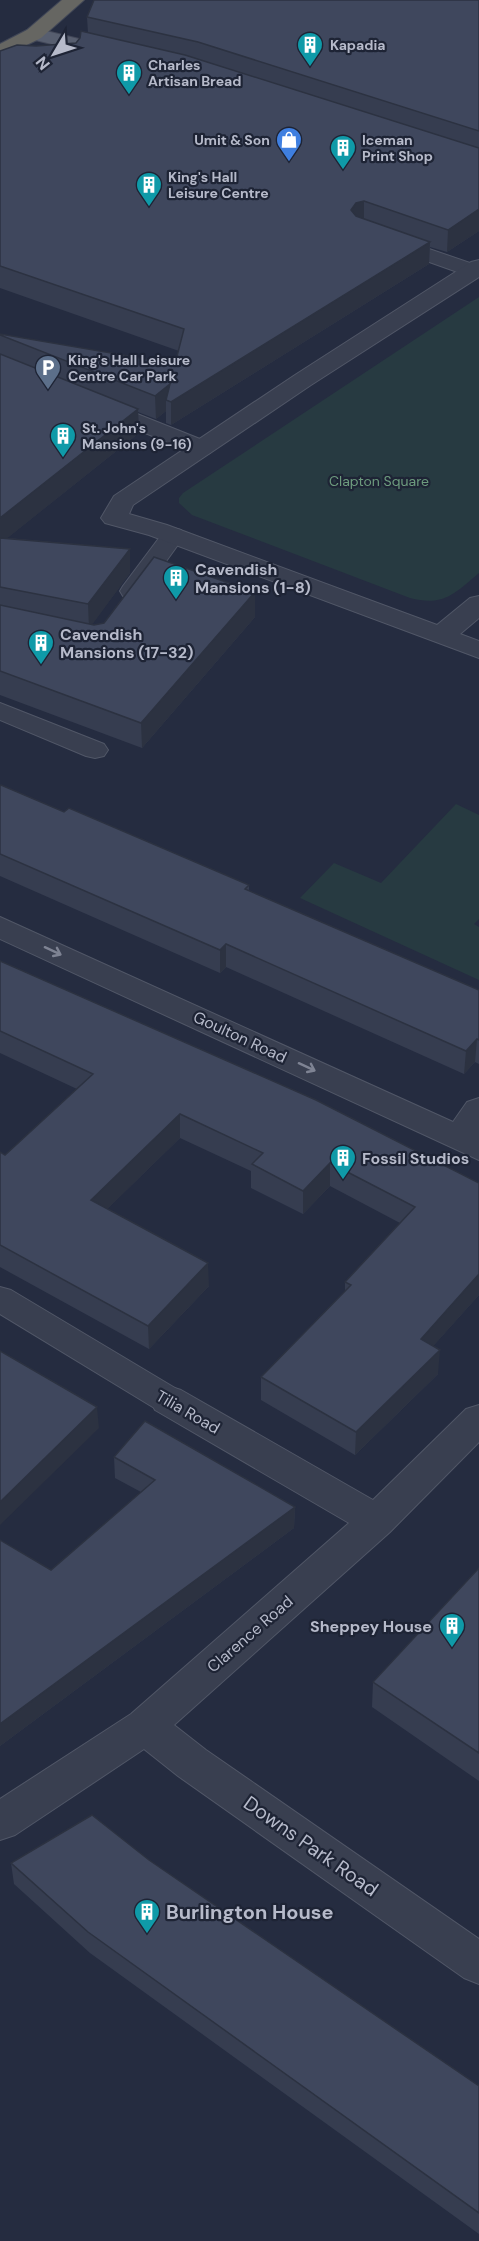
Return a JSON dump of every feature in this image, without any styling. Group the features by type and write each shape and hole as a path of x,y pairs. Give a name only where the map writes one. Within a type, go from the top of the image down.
{"highway":[{"path":"0,54 34,34 74,0"},
{"path":"34,34 15,20 51,20"}],"main road":[{"path":"51,20 123,38"},
{"path":"0,54 38,54 130,62 34,34"}],"street":[{"path":"476,269 123,501 114,518 173,535 479,650"},
{"path":"442,635 479,604"},
{"name":"Goulton Road","path":"0,927 469,1143"},
{"path":"469,1143 479,1110"},
{"name":"Tilia Road","path":"168,1400 377,1521"},
{"name":"Clarence Road","path":"0,1822 145,1726 377,1521 479,1419"},
{"name":"Downs Park Road","path":"145,1726 192,1763 479,1964"}],"lane":[{"path":"373,236 476,269"},
{"path":"78,398 202,448"},
{"path":"118,611 173,535"},
{"path":"0,711 95,750"},
{"name":"Tilia Road","path":"0,1299 168,1400"}],"green space":[{"name":"Clapton Square","path":"479,297 479,573 456,592 432,601 410,598 192,515 179,503 179,498 183,493"},
{"path":"456,804 479,815 479,919 474,924 479,927 479,980 300,898 334,863 381,883"}],"building":[{"path":"94,0 479,0 479,131 198,42 87,17"},
{"path":"81,31 185,55 479,148 479,209 448,230 364,201 356,203 351,210 356,216 430,242 171,402 166,400 170,384 155,396 0,335 175,364 184,329 0,266 0,51 17,45 76,43"},
{"path":"0,354 138,409 0,518"},
{"path":"0,538 130,549 88,604 0,587"},
{"path":"154,557 255,592 141,723 0,671 0,605 94,625 104,623"},
{"path":"1,785 64,812 69,808 249,885 245,889 479,990 479,1040 477,1039 466,1051 226,944 220,950 0,854"},
{"path":"0,961 316,1100 479,1183 479,1274 421,1339 440,1350 356,1432 261,1377 351,1285 345,1282 415,1207 330,1163 303,1191 252,1164 263,1153 180,1114 91,1200 208,1263 148,1326 0,1245 0,1152 5,1155 93,1074 0,1031"},
{"path":"0,1351 97,1407 0,1502"},
{"path":"145,1421 295,1507 0,1724 0,1540 51,1570 155,1480 114,1457"},
{"name":"Sheppey House","path":"479,1568 479,1753 373,1682"},
{"path":"92,1815 149,1860 479,2086 479,2213 88,1932 11,1863"}],"place":[{"name":"Kapadia","path":"310,68"},
{"name":"Charles Artisan Bread","path":"129,96"},
{"name":"Umit & Son","path":"289,163"},
{"name":"Iceman Print Shop","path":"343,171"},
{"name":"King's Hall Leisure Centre","path":"149,208"},
{"name":"King's Hall Leisure Centre Car Park","path":"48,391"},
{"name":"St. John's Mansions (9-16)","path":"63,459"},
{"name":"Cavendish Mansions (1-8)","path":"176,601"},
{"name":"Cavendish Mansions (17-32)","path":"41,666"},
{"name":"Fossil Studios","path":"343,1181"},
{"name":"Sheppey House","path":"452,1649"},
{"name":"Burlington House","path":"147,1935"}]}
